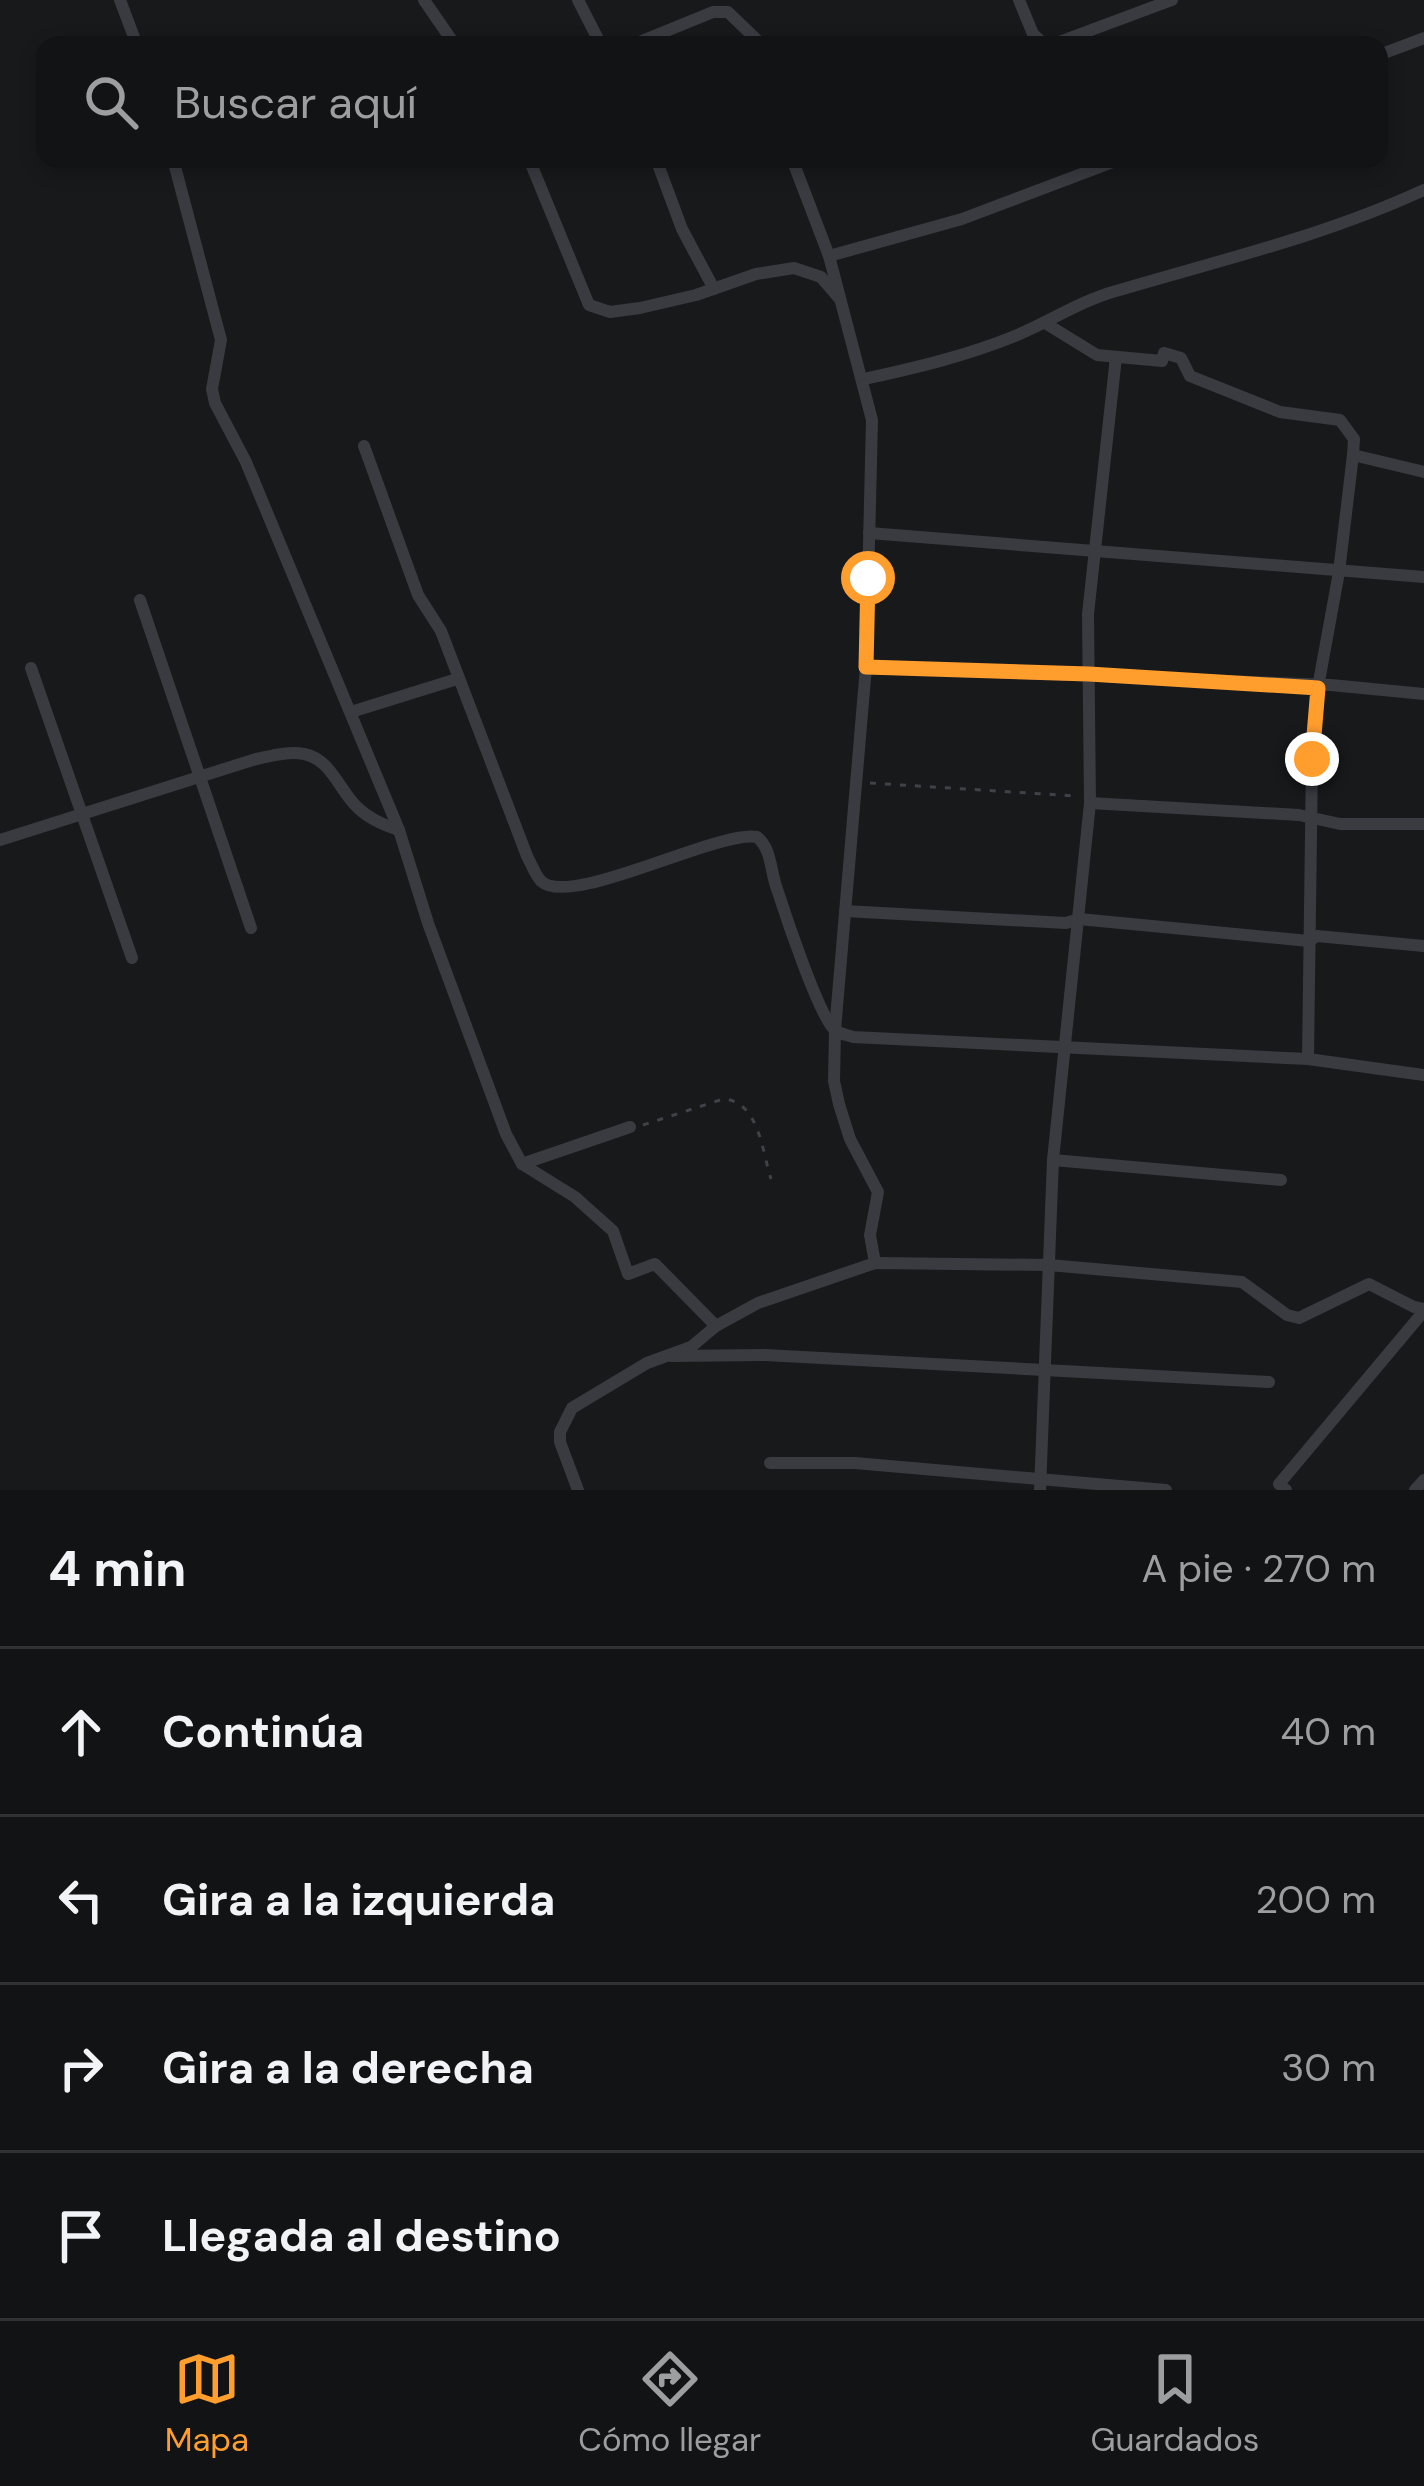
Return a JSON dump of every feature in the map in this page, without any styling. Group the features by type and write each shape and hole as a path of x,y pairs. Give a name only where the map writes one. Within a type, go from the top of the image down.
{"street":[{"path":"120,0 134,36"},
{"path":"424,0 448,36"},
{"path":"578,0 596,36"},
{"path":"1019,0 1036,36"},
{"path":"1073,36 1172,0"},
{"path":"654,36 713,12 728,12 753,36"},
{"path":"1388,52 1424,38"},
{"path":"175,168 221,340 214,403 246,462 399,830 489,1089 523,1164 575,1197 613,1231 628,1274 655,1264 716,1326"},
{"path":"533,168 589,305 610,312 640,308 756,274 794,268 821,278 843,304"},
{"path":"659,168 682,229 714,289"},
{"path":"796,168 829,256 872,420 866,667 834,1081 850,1139 878,1192 870,1235 875,1263"},
{"path":"829,256 962,219 1083,168"},
{"path":"863,379 946,359 1045,323 1073,306 1114,291 1309,236 1424,190"},
{"path":"1045,323 1097,355 1162,361 1164,353 1181,358 1190,376 1280,412 1340,420 1354,439 1339,572 1318,688 1308,1059"},
{"path":"1040,1483 1053,1160 1090,800 1088,614 1116,357"},
{"path":"364,446 418,595 442,631 457,679 540,880 556,888 567,887 672,860 736,837 757,837 766,844 817,1005 835,1030 854,1037 1308,1059 1424,1075"},
{"path":"1353,455 1424,472"},
{"path":"868,533 1424,578"},
{"path":"140,600 251,928"},
{"path":"866,667 1089,674 1424,694"},
{"path":"31,668 132,958"},
{"path":"351,712 457,679"},
{"path":"0,840 256,759 307,754 324,764 366,815 399,830"},
{"path":"1090,800 1313,817 1340,824 1424,824"},
{"path":"845,911 1066,923 1078,919 1309,941 1317,936 1424,946"},
{"path":"523,1164 630,1127"},
{"path":"1053,1160 1281,1180"},
{"path":"578,1490 560,1442 572,1408 647,1363 702,1340 716,1326 758,1303 875,1263 1049,1265 1242,1282 1287,1315 1300,1318 1369,1285 1424,1310 1279,1484 1286,1490"},
{"path":"670,1356 765,1355 1269,1382"},
{"path":"770,1463 855,1463 1040,1483 1166,1490"},
{"path":"1415,1490 1424,1480"}],"path":[{"path":"856,782 1090,800"},
{"path":"630,1127 723,1099 734,1100 745,1106 753,1120 771,1179"}],"route":[{"path":"868,578 866,667 1318,688 1312,759"}]}
